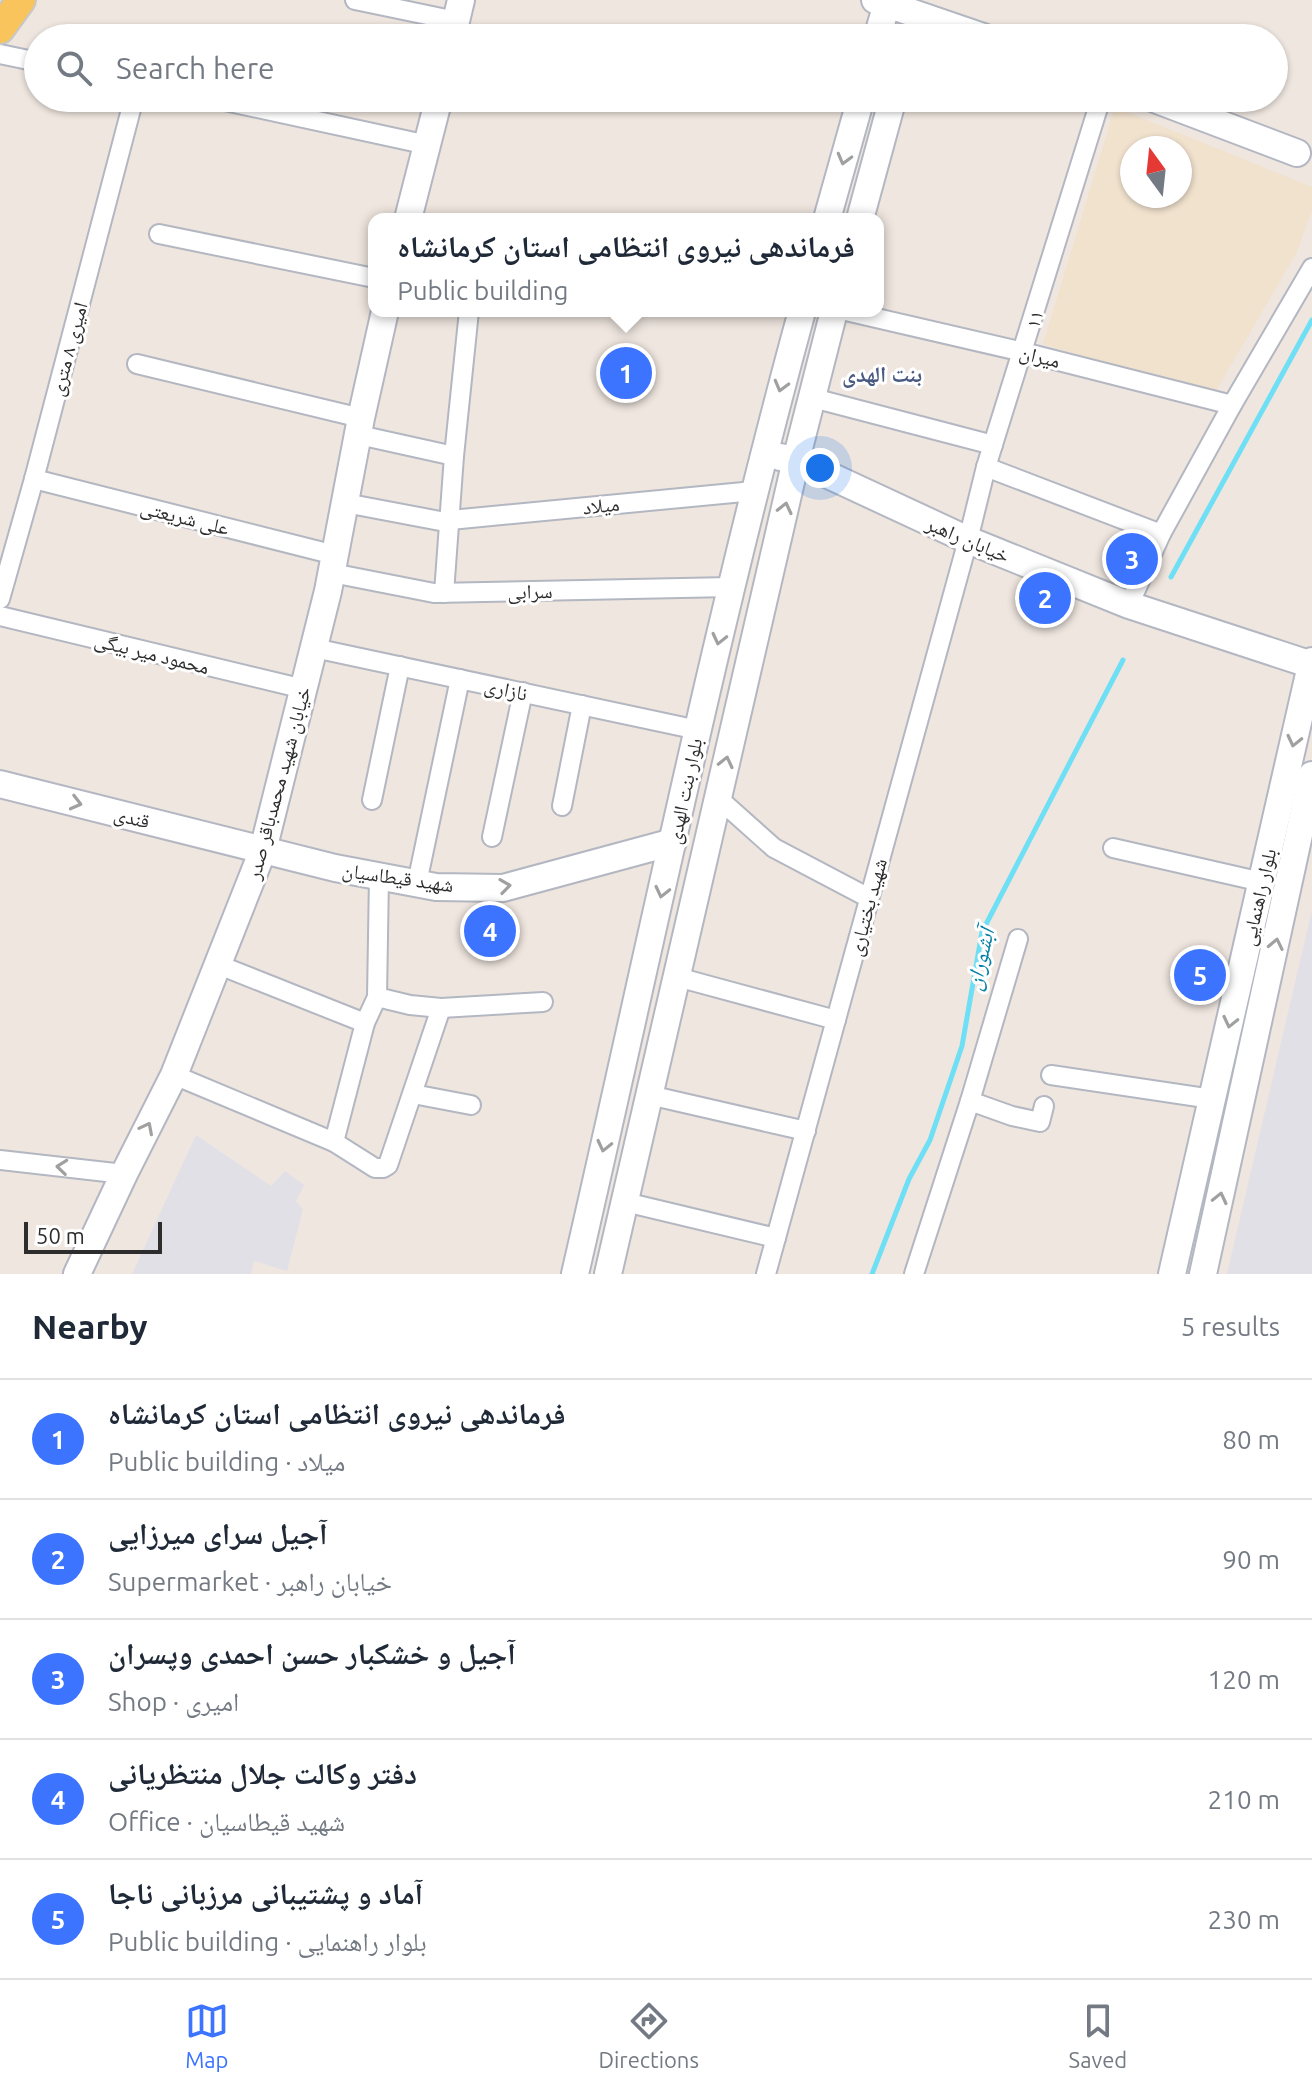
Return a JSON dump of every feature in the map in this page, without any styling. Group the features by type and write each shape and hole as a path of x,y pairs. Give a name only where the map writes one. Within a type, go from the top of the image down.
{"main road":[{"path":"0,29 21,0"},
{"path":"879,24 883,1 915,17 939,24"},
{"path":"410,213 436,112"},
{"path":"829,213 857,112"},
{"path":"862,213 889,112"},
{"path":"1189,112 1297,153"},
{"name":"خیابان شهید محمدباقر صدر","path":"77,1274 174,1075 263,850 334,564 384,317"},
{"name":"بلوار بنت الهدی","path":"575,1274 731,587 800,317"},
{"name":"بلوار بنت الهدی","path":"608,1274 796,460 833,317"},
{"name":"خیابان راهبر","path":"763,453 796,460 968,540 1129,605 1312,664"},
{"name":"بلوار راهنمایی","path":"1172,1274 1312,664"},
{"name":"بلوار راهنمایی","path":"1203,1274 1312,775"},
{"name":"قندی","path":"0,784 263,850"},
{"name":"شهید قیطاسیان","path":"263,850 335,868 436,887 503,888 673,842"},
{"path":"629,1039 661,1046"}],"street":[{"path":"355,0 456,20"},
{"path":"0,54 24,59"},
{"name":"امیری ۸ متری","path":"0,599 130,112"},
{"path":"276,112 428,145"},
{"name":"۱۱","path":"968,540 986,467 1097,112"},
{"path":"159,234 368,277"},
{"path":"1129,605 1161,534 1312,268"},
{"path":"444,593 448,520 468,317"},
{"name":"میران","path":"872,317 1232,405"},
{"path":"137,364 454,456"},
{"path":"813,398 993,445"},
{"path":"986,467 1161,534"},
{"name":"علی شریعتی","path":"34,479 334,564"},
{"name":"میلاد","path":"345,503 440,521 754,491"},
{"name":"شهید بختیاری","path":"766,1274 968,540"},
{"name":"سرابی","path":"334,564 434,593 731,587"},
{"name":"محمود میر بیگی","path":"0,616 304,689"},
{"name":"نازاری","path":"314,648 698,730"},
{"path":"372,800 400,666"},
{"path":"417,883 460,679"},
{"path":"492,837 523,692"},
{"path":"562,806 582,705"},
{"path":"718,798 774,848 869,898"},
{"path":"1113,848 1262,882"},
{"path":"334,1142 365,1023 377,997 379,876"},
{"path":"914,1274 1018,939"},
{"path":"219,965 365,1023"},
{"path":"677,977 836,1020"},
{"path":"377,997 441,1008 543,1002"},
{"path":"174,1075 334,1142 375,1168 383,1168 388,1165 441,1008"},
{"path":"1051,1075 1212,1099"},
{"path":"413,1094 471,1105"},
{"path":"649,1095 806,1131"},
{"path":"970,1101 1040,1122 1044,1106"},
{"path":"0,1160 124,1174"},
{"path":"625,1202 776,1238"}],"shaded area":[{"path":"1113,112 1127,112 1186,136 1120,136 1120,208 1192,208 1192,138 1312,187 1312,211 1296,254 1213,396 1043,344"},
{"path":"1312,910 1312,1274 1227,1274"},
{"path":"196,1135 271,1186 285,1171 304,1185 296,1201 303,1209 287,1271 254,1261 251,1274 132,1274"}],"waterway":[{"name":"آبشوران","path":"1171,577 1312,320"},
{"name":"آبشوران","path":"872,1274 909,1179 930,1140 962,1046 982,932 1123,660"}],"place":[{"name":"فرماندهی نیروی انتظامی استان کرمانشاه","path":"626,373"},
{"name":"آجیل و خشکبار حسن احمدی وپسران","path":"1132,559"},
{"name":"آجیل سرای میرزایی","path":"1045,598"},
{"name":"دفتر وکالت جلال منتظریانی","path":"490,931"},
{"name":"آماد و پشتیبانی مرزبانی ناجا","path":"1200,975"}],"district":[{"name":"بنت الهدی","path":"882,373"}]}
